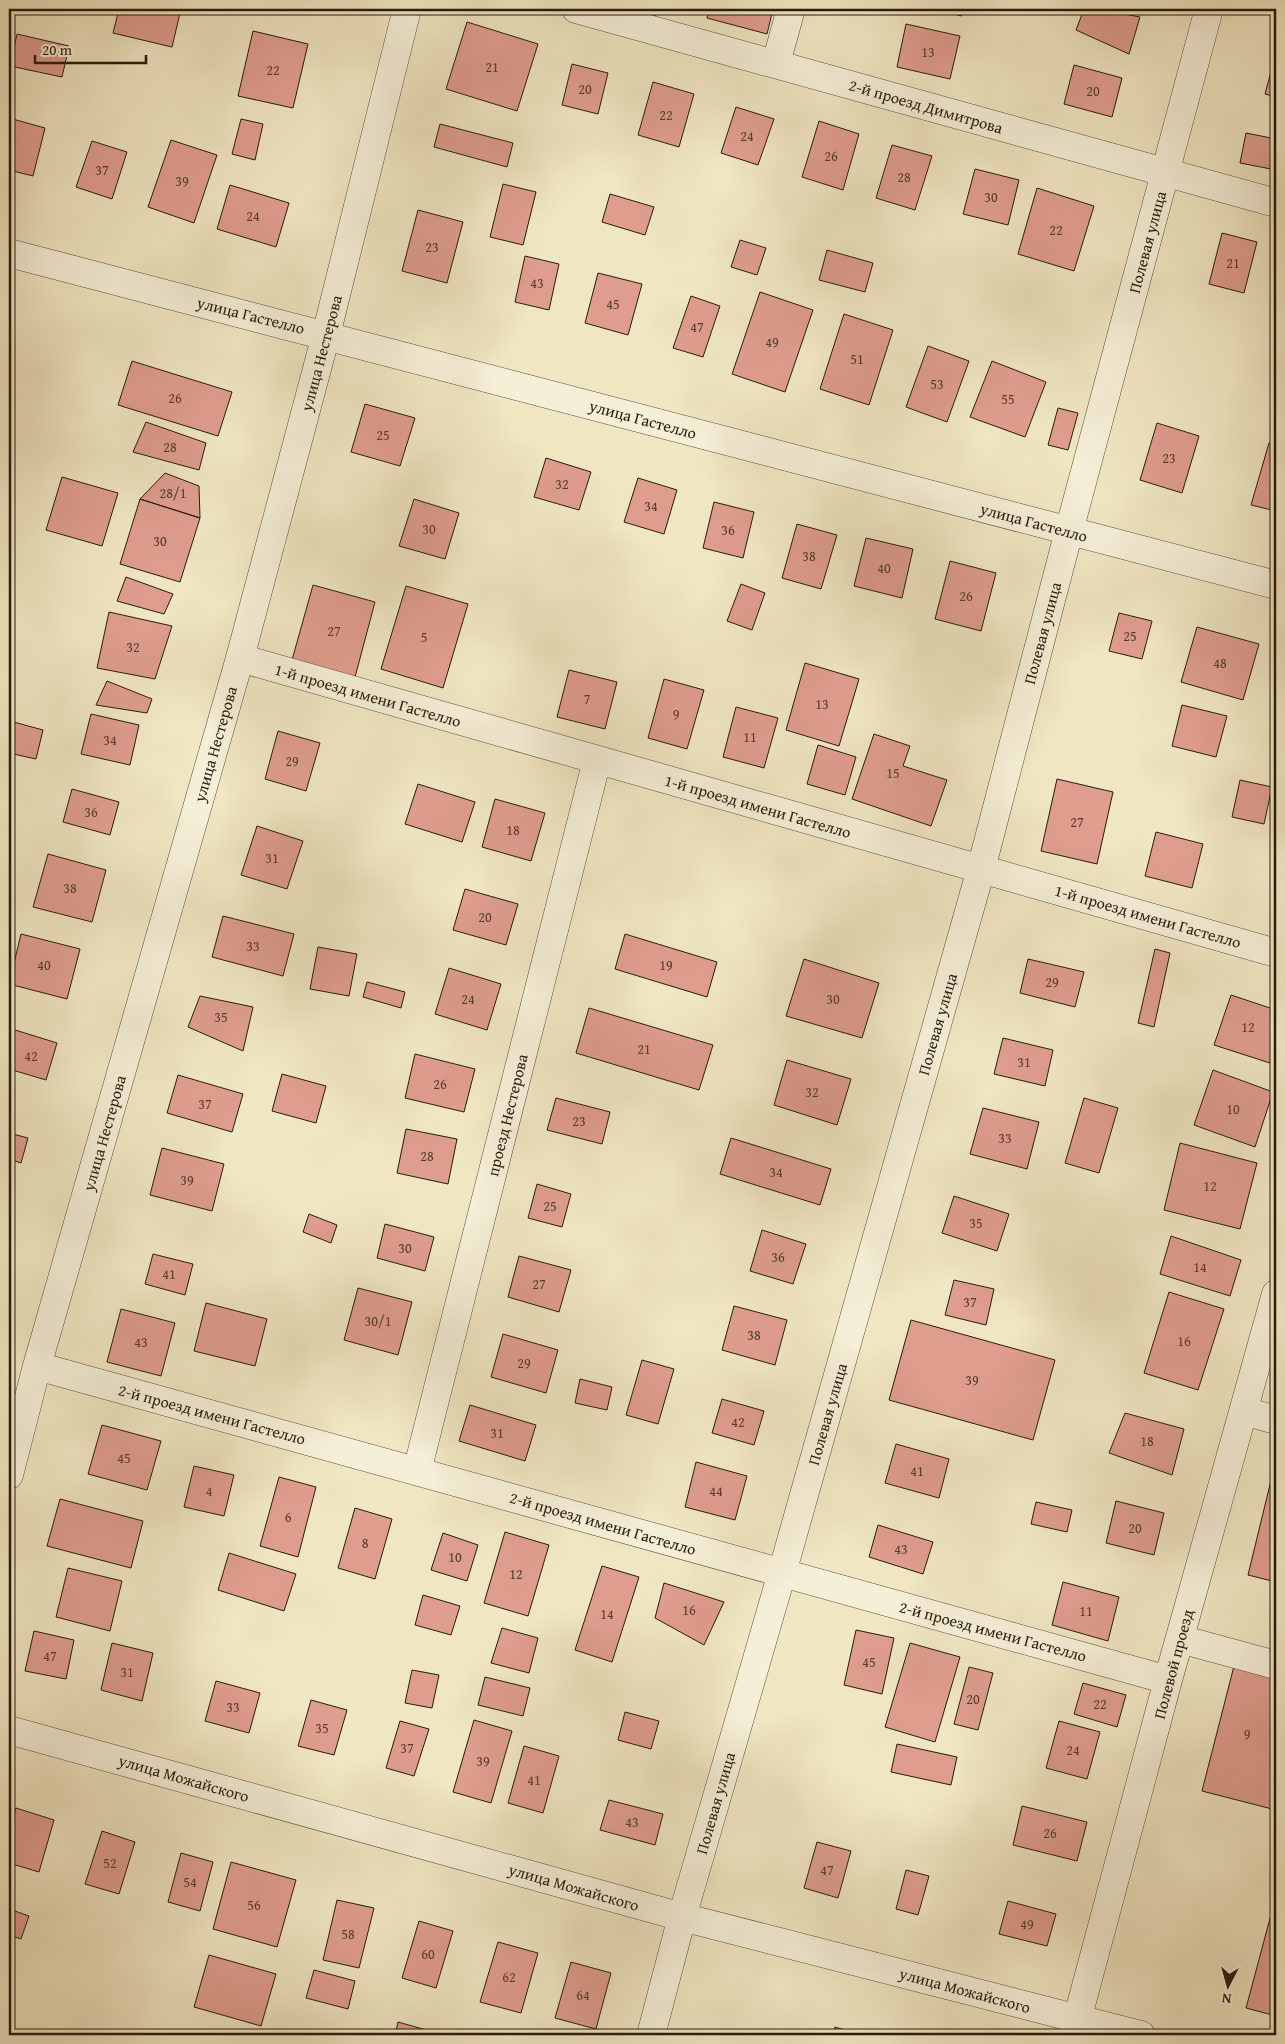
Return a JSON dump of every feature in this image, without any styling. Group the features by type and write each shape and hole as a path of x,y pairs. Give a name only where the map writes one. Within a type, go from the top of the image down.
{"street":[{"name":"улица Нестерова","path":"9,1475 37,1366 240,658 326,335 408,9"},
{"name":"2-й проезд Димитрова","path":"576,9 1165,173 1276,202"},
{"path":"776,64 791,9"},
{"name":"Полевая улица","path":"651,2035 682,1917 782,1573 981,869 1069,531 1209,9"},
{"name":"улица Гастелло","path":"9,253 1276,585"},
{"name":"1-й проезд имени Гастелло","path":"240,658 1276,953"},
{"name":"проезд Нестерова","path":"417,1471 597,760"},
{"name":"Полевой проезд","path":"1075,2027 1168,1680 1276,1294"},
{"name":"2-й проезд имени Гастелло","path":"37,1366 1168,1680"},
{"path":"1244,1411 1276,1420"},
{"path":"1180,1639 1276,1665"},
{"name":"улица Можайского","path":"9,1730 1075,2027 1141,2035"}],"building":[{"path":"54,9 72,9 71,13"},
{"path":"119,9 181,9 172,47 113,33"},
{"path":"240,9 257,9 256,13"},
{"path":"615,9 657,9 655,18"},
{"path":"709,9 773,9 767,34 707,18"},
{"path":"939,9 963,9 961,16"},
{"path":"1084,9 1099,9 1140,17 1129,54 1076,30"},
{"path":"467,22 538,44 517,111 446,89"},
{"path":"906,24 960,36 950,79 897,67"},
{"path":"253,31 308,44 293,108 238,96"},
{"path":"17,34 69,46 62,77 10,66"},
{"path":"1276,53 1276,97 1265,94"},
{"path":"572,64 608,73 598,114 562,105"},
{"path":"1074,65 1122,78 1112,117 1064,104"},
{"path":"653,82 694,94 679,147 638,135"},
{"path":"736,107 774,119 758,165 721,153"},
{"path":"9,118 45,128 33,176 9,170"},
{"path":"241,119 263,124 255,160 232,154"},
{"path":"819,121 859,134 843,190 802,177"},
{"path":"440,124 513,143 507,167 434,147"},
{"path":"1246,133 1276,139 1276,170 1240,163"},
{"path":"171,140 217,155 194,223 148,207"},
{"path":"92,141 127,152 112,199 76,187"},
{"path":"892,145 932,156 915,210 876,198"},
{"path":"975,169 1019,180 1008,225 963,214"},
{"path":"503,184 536,192 523,245 490,237"},
{"path":"230,185 289,203 276,247 217,229"},
{"path":"1037,188 1094,206 1074,271 1018,254"},
{"path":"610,194 654,207 645,235 602,222"},
{"path":"418,210 463,222 447,283 402,271"},
{"path":"1222,233 1257,242 1244,293 1209,284"},
{"path":"740,240 766,248 757,275 731,267"},
{"path":"827,250 873,263 865,292 819,280"},
{"path":"525,256 559,264 549,310 515,302"},
{"path":"598,273 642,284 628,335 585,323"},
{"path":"760,292 813,310 785,392 732,374"},
{"path":"691,296 720,306 703,357 673,348"},
{"path":"844,314 893,330 869,405 820,389"},
{"path":"928,346 969,361 947,422 906,407"},
{"path":"132,361 232,392 218,436 118,405"},
{"path":"992,361 1046,382 1025,437 970,417"},
{"path":"365,404 415,418 400,466 351,452"},
{"path":"1058,408 1078,413 1068,450 1048,445"},
{"path":"146,422 206,443 199,470 133,452"},
{"path":"1157,423 1199,436 1182,493 1140,480"},
{"path":"1269,443 1276,445 1276,511 1251,505"},
{"path":"546,458 591,472 579,510 534,497"},
{"path":"165,473 199,486 200,518 140,499"},
{"path":"62,477 118,493 102,546 46,530"},
{"path":"638,478 677,490 664,534 624,522"},
{"path":"140,499 200,518 180,582 120,564"},
{"path":"414,499 459,513 445,559 399,546"},
{"path":"714,502 754,512 743,558 703,548"},
{"path":"797,524 837,535 821,589 782,578"},
{"path":"866,538 913,549 902,598 854,586"},
{"path":"950,561 996,573 981,631 935,619"},
{"path":"126,577 173,594 164,614 117,601"},
{"path":"741,584 765,593 752,630 727,621"},
{"path":"313,585 375,602 355,677 292,660"},
{"path":"406,586 468,604 443,688 381,669"},
{"path":"109,612 172,626 155,679 97,668"},
{"path":"1119,613 1152,621 1142,659 1109,651"},
{"path":"1197,627 1259,644 1243,700 1181,682"},
{"path":"805,663 859,679 839,746 786,730"},
{"path":"569,670 617,682 605,729 557,717"},
{"path":"664,679 704,690 687,749 648,738"},
{"path":"107,681 152,699 147,713 96,705"},
{"path":"1182,705 1227,716 1216,757 1172,746"},
{"path":"736,707 778,718 764,768 723,757"},
{"path":"91,714 139,725 130,765 81,754"},
{"path":"10,721 43,730 36,759 9,753"},
{"path":"278,731 320,743 306,791 265,779"},
{"path":"874,734 910,746 903,766 947,780 931,826 852,799"},
{"path":"818,745 856,757 845,795 807,784"},
{"path":"1057,779 1113,792 1097,864 1041,851"},
{"path":"1240,780 1272,787 1264,824 1232,817"},
{"path":"418,784 475,802 462,842 405,824"},
{"path":"72,789 119,802 110,835 63,822"},
{"path":"495,799 545,813 531,861 482,847"},
{"path":"257,826 303,841 287,889 241,875"},
{"path":"1156,832 1203,844 1192,888 1145,876"},
{"path":"48,854 106,870 92,922 33,907"},
{"path":"465,889 518,904 506,945 453,930"},
{"path":"223,916 294,934 283,976 212,957"},
{"path":"21,934 80,949 67,999 9,984"},
{"path":"625,934 717,962 707,997 615,969"},
{"path":"318,947 357,954 349,996 310,989"},
{"path":"1155,949 1170,953 1154,1027 1138,1023"},
{"path":"804,959 879,983 862,1038 786,1016"},
{"path":"1028,959 1084,972 1075,1007 1020,993"},
{"path":"449,968 501,984 487,1030 435,1014"},
{"path":"367,982 405,992 401,1008 363,997"},
{"path":"1231,995 1276,1010 1276,1065 1214,1045"},
{"path":"200,996 253,1007 243,1051 188,1027"},
{"path":"589,1008 713,1045 699,1090 576,1053"},
{"path":"12,1029 57,1043 46,1080 9,1069 9,1041"},
{"path":"1003,1038 1053,1050 1045,1086 994,1074"},
{"path":"415,1054 475,1069 464,1112 405,1098"},
{"path":"787,1060 851,1079 837,1125 774,1105"},
{"path":"1213,1070 1273,1092 1255,1147 1194,1125"},
{"path":"282,1074 326,1086 316,1123 272,1111"},
{"path":"178,1075 243,1094 232,1132 167,1113"},
{"path":"556,1098 610,1112 602,1144 547,1130"},
{"path":"1084,1098 1118,1108 1099,1173 1065,1163"},
{"path":"983,1108 1039,1122 1027,1169 970,1154"},
{"path":"406,1129 457,1139 448,1184 397,1173"},
{"path":"9,1133 28,1138 21,1163 9,1159"},
{"path":"731,1138 831,1169 820,1205 720,1174"},
{"path":"1180,1143 1257,1163 1240,1229 1164,1210"},
{"path":"162,1148 224,1164 212,1211 150,1195"},
{"path":"537,1184 571,1194 562,1227 528,1218"},
{"path":"954,1196 1009,1214 997,1251 942,1233"},
{"path":"9,1212 12,1213 9,1226"},
{"path":"309,1214 337,1225 331,1243 303,1232"},
{"path":"385,1224 434,1237 425,1271 377,1258"},
{"path":"762,1230 806,1244 793,1284 750,1271"},
{"path":"1171,1236 1241,1260 1230,1296 1160,1274"},
{"path":"153,1254 193,1264 185,1295 145,1284"},
{"path":"519,1256 571,1270 559,1312 508,1297"},
{"path":"954,1280 994,1289 986,1325 945,1315"},
{"path":"358,1288 412,1302 398,1355 344,1340"},
{"path":"1169,1292 1224,1309 1198,1390 1144,1373"},
{"path":"206,1303 267,1319 255,1366 194,1351"},
{"path":"734,1306 787,1320 775,1365 722,1350"},
{"path":"121,1309 175,1323 161,1376 107,1362"},
{"path":"911,1320 1055,1360 1033,1440 889,1400"},
{"path":"503,1334 558,1350 546,1393 491,1377"},
{"path":"642,1360 674,1369 658,1424 626,1415"},
{"path":"580,1379 612,1387 607,1410 575,1403"},
{"path":"722,1399 764,1411 754,1445 712,1433"},
{"path":"470,1405 536,1425 525,1461 459,1441"},
{"path":"1125,1413 1184,1429 1172,1475 1109,1453"},
{"path":"102,1425 161,1441 147,1490 88,1474"},
{"path":"896,1444 949,1459 939,1498 885,1483"},
{"path":"1276,1460 1276,1582 1248,1575"},
{"path":"696,1462 747,1476 735,1520 685,1507"},
{"path":"194,1466 234,1475 224,1516 184,1507"},
{"path":"279,1477 316,1487 298,1557 260,1546"},
{"path":"60,1499 143,1521 131,1568 47,1546"},
{"path":"1116,1501 1164,1513 1154,1555 1106,1543"},
{"path":"1036,1502 1072,1510 1067,1532 1031,1524"},
{"path":"355,1508 392,1519 375,1579 338,1568"},
{"path":"878,1525 933,1542 923,1574 869,1557"},
{"path":"505,1532 549,1545 528,1616 484,1603"},
{"path":"443,1533 478,1545 467,1581 431,1570"},
{"path":"229,1553 296,1574 284,1611 218,1590"},
{"path":"602,1566 639,1577 612,1662 575,1650"},
{"path":"68,1568 122,1581 110,1631 56,1617"},
{"path":"1063,1582 1119,1597 1108,1641 1052,1625"},
{"path":"664,1583 724,1602 704,1645 655,1618"},
{"path":"423,1595 460,1606 451,1635 415,1625"},
{"path":"502,1628 538,1638 529,1673 491,1663"},
{"path":"856,1630 894,1638 882,1694 844,1685"},
{"path":"34,1631 74,1640 66,1679 25,1671"},
{"path":"112,1643 153,1653 142,1701 101,1690"},
{"path":"910,1643 960,1657 935,1742 885,1727"},
{"path":"1234,1666 1276,1676 1276,1793 1272,1809 1202,1791"},
{"path":"969,1667 993,1673 978,1730 954,1724"},
{"path":"412,1670 439,1675 432,1708 405,1703"},
{"path":"485,1677 530,1688 523,1716 478,1705"},
{"path":"216,1681 260,1693 249,1733 205,1721"},
{"path":"1083,1683 1126,1695 1117,1727 1074,1714"},
{"path":"311,1700 347,1710 334,1755 298,1746"},
{"path":"625,1712 659,1721 651,1749 618,1740"},
{"path":"474,1720 512,1731 491,1803 453,1792"},
{"path":"400,1721 429,1729 414,1776 386,1768"},
{"path":"1059,1721 1100,1732 1087,1779 1046,1768"},
{"path":"897,1744 957,1757 951,1785 891,1772"},
{"path":"524,1746 559,1756 543,1813 508,1803"},
{"path":"609,1800 663,1814 655,1845 600,1830"},
{"path":"1022,1806 1087,1822 1077,1861 1013,1845"},
{"path":"16,1808 54,1820 39,1872 9,1863 9,1834"},
{"path":"102,1831 135,1842 119,1894 85,1884"},
{"path":"817,1842 851,1851 838,1898 804,1888"},
{"path":"181,1853 213,1862 200,1911 168,1902"},
{"path":"231,1862 296,1880 277,1947 213,1929"},
{"path":"906,1870 929,1876 918,1915 896,1909"},
{"path":"337,1900 374,1908 359,1968 323,1960"},
{"path":"1008,1901 1056,1914 1047,1946 999,1934"},
{"path":"9,1909 29,1916 21,1939 9,1935"},
{"path":"1272,1911 1276,1912 1276,2016 1246,2008"},
{"path":"419,1921 453,1931 436,1988 402,1978"},
{"path":"498,1942 538,1953 521,2013 480,2002"},
{"path":"209,1955 276,1974 261,2026 194,2007"},
{"path":"571,1962 611,1973 596,2029 555,2018"},
{"path":"314,1970 355,1981 348,2009 306,1998"},
{"path":"398,2022 430,2031 429,2035 395,2035"},
{"path":"835,2027 860,2035 833,2035"}]}
